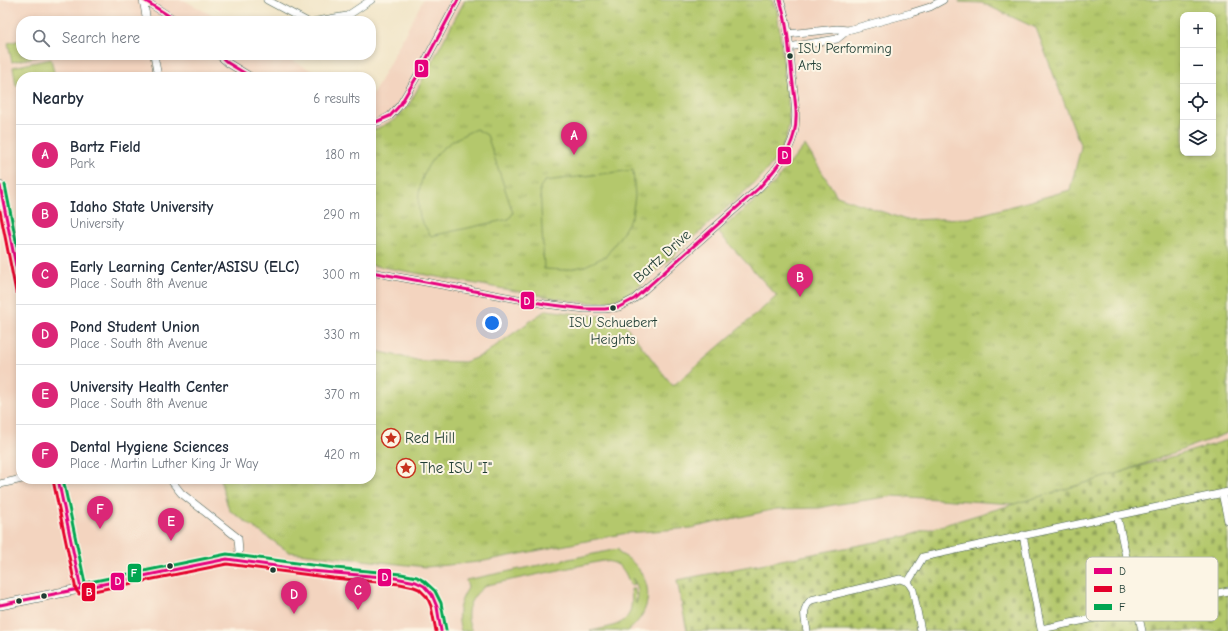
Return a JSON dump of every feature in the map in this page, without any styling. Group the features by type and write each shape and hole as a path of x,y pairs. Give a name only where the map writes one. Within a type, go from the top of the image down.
{"street":[{"path":"143,0 146,16"},
{"path":"143,0 169,16"},
{"path":"267,0 297,16"},
{"path":"347,16 371,0"},
{"path":"376,123 390,116 400,105 419,74 458,0"},
{"name":"Bartz Drive","path":"376,273 545,304 585,309 619,307 634,299 759,188 772,174 789,147 794,133 795,107 788,34 784,10 780,0"},
{"path":"788,34 837,29 848,30 911,14 930,7 943,0"},
{"path":"789,47 837,39 848,30"},
{"path":"155,60 157,72"},
{"path":"225,60 243,72"},
{"path":"0,186 16,266"},
{"path":"0,484 16,480"},
{"path":"59,484 82,589"},
{"path":"173,484 180,494 238,538 240,543 236,560"},
{"path":"908,582 923,557 1225,492 1228,521"},
{"path":"1117,516 1126,557"},
{"path":"1023,535 1042,630"},
{"path":"0,605 227,559 416,582 432,594 441,631"},
{"path":"808,631 804,613 806,605 811,600 900,579 908,582 913,590 921,631"},
{"path":"1218,593 1228,591"},
{"path":"1034,631 1086,620"},
{"path":"1140,621 1142,631"}],"shaded area":[{"path":"0,0 184,0 213,16 16,16 16,60 292,60 314,72 16,72 16,484 376,484 376,89 423,0 1228,0 1228,440 907,536 677,580 687,631 0,631"}],"green space":[{"path":"465,0 772,0 777,10 788,101 789,124 786,139 781,149 762,176 643,283 629,294 615,300 593,302 571,301 376,266 376,129 396,119 410,103"},
{"path":"960,0 1228,0 1228,433 1119,473 1014,504 893,496 820,508 776,509 691,528 627,533 479,562 426,567 289,552 229,510 221,484 376,484 376,349 380,352 421,361 465,362 483,355 546,310 595,316 618,316 673,386 777,296 718,232 771,187 805,145 837,196 906,220 969,218 1070,190 1081,147 1036,28 982,3 959,2"},
{"path":"16,41 16,60 21,60 12,62 8,43"},
{"path":"51,60 54,72 16,72 16,86 13,67"},
{"path":"476,129 487,135 513,213 509,219 431,236 421,220 418,206 419,193 426,170 431,161 446,146"},
{"path":"633,170 635,196 632,216 622,234 606,256 585,266 564,270 544,269 540,187 545,181"},
{"path":"1228,440 1228,631 687,631 677,580 907,536"},
{"path":"618,549 620,554 629,559 643,575 648,592 645,609 641,617 628,631 590,631 617,625 627,617 632,601 631,589 635,589 636,604 638,598 637,587 632,578 635,584 630,585 626,574 617,564 602,561 487,585 476,594 468,611 469,624 472,631 461,631 459,625 459,609 462,598 468,588 466,580"}],"transit line":[{"name":"D","path":"144,0 169,16"},
{"name":"D","path":"376,122 390,116 400,105 458,0"},
{"name":"D","path":"376,273 545,304 585,309 619,307 634,299 759,188 780,163 792,142 796,120 795,98 787,28 780,0"},
{"name":"D","path":"225,60 243,72"},
{"name":"F","path":"5,185 16,241"},
{"name":"D","path":"0,186 16,266"},
{"name":"B","path":"0,211 16,292"},
{"name":"B","path":"54,484 76,590 79,594 227,564 333,578 400,584 414,587 419,589 427,597 431,606 436,631"},
{"name":"D","path":"59,484 81,589"},
{"name":"F","path":"64,484 85,583 227,554 335,568 401,574 417,577 435,591 441,603 446,630"},
{"name":"D","path":"0,605 227,559 311,571 395,578 416,582 424,586 432,595 437,607 441,631"}],"place":[{"name":"ISU Performing Arts","path":"790,56"},
{"name":"Bartz Field","path":"574,155"},
{"name":"Idaho State University","path":"800,297"},
{"name":"ISU Schuebert Heights","path":"613,308"},
{"name":"Red Hill","path":"391,438"},
{"name":"The ISU \"I\"","path":"406,468"},
{"name":"Dental Hygiene Sciences","path":"100,529"},
{"name":"University Health Center","path":"171,541"},
{"name":"Early Learning Center/ASISU (ELC)","path":"358,610"},
{"name":"Pond Student Union","path":"294,614"}]}
